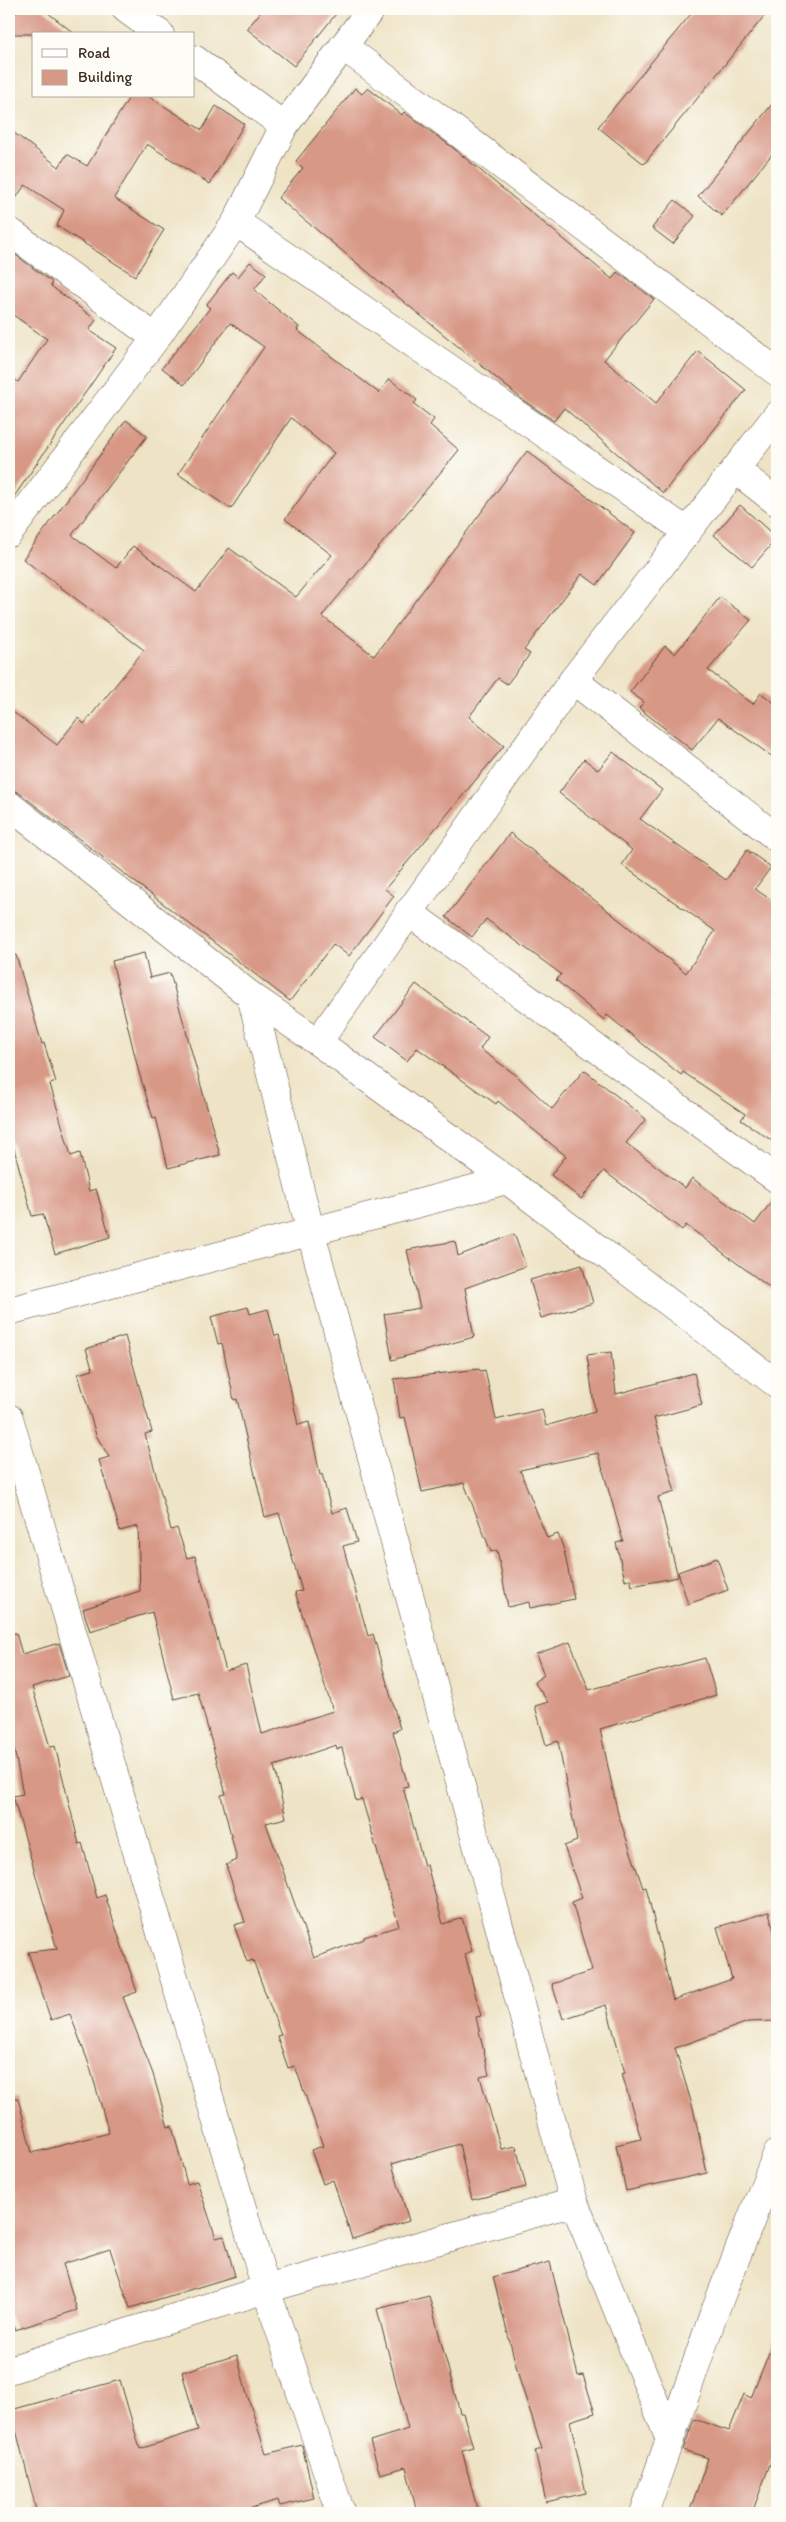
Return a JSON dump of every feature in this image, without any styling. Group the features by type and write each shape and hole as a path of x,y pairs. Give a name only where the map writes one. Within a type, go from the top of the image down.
{"street":[{"path":"126,9 157,32"},
{"path":"9,533 156,338 236,222 284,126 371,9"},
{"path":"343,46 777,372"},
{"path":"195,60 284,126"},
{"path":"236,222 688,532"},
{"path":"9,231 156,338"},
{"path":"318,1042 573,680 777,415"},
{"path":"736,470 777,502"},
{"path":"573,680 777,838"},
{"path":"9,805 251,996 318,1042 507,1180 777,1384"},
{"path":"408,912 777,1179"},
{"path":"251,996 311,1233 574,2202 670,2440"},
{"path":"9,1311 507,1180"},
{"path":"9,1418 266,2289 341,2513"},
{"path":"644,2513 714,2313 777,2154"},
{"path":"9,2370 266,2289 574,2202"}],"building":[{"path":"19,9 43,9 72,32 9,34 9,22"},
{"path":"263,9 340,9 294,66 247,29"},
{"path":"695,9 770,9 644,164 598,127"},
{"path":"355,88 362,94 368,88 402,115 404,112 452,147 612,279 617,272 654,299 604,360 656,403 698,351 746,390 663,493 564,408 554,421 523,400 278,198 303,168 296,161"},
{"path":"129,98 151,98 202,130 216,106 244,124 210,184 147,144 114,198 164,230 135,276 57,226 64,210 25,185 9,208 9,129 59,167 67,154 87,166"},
{"path":"777,98 777,148 722,216 698,196"},
{"path":"675,200 695,216 673,244 652,228"},
{"path":"9,250 52,282 51,286 96,320 89,330 116,348 9,504 9,375 18,382 47,339 9,312"},
{"path":"250,262 266,274 254,290 299,327 297,330 379,393 389,379 417,400 414,404 434,419 430,425 459,450 322,616 374,656 527,451 635,533 597,585 582,574 524,650 530,654 507,684 498,678 469,717 504,746 385,889 394,896 349,956 333,944 290,1001 19,793 9,788 9,709 57,745 78,718 84,724 144,650 23,559 126,420 147,436 72,535 116,568 133,546 196,592 229,548 296,597 332,555 285,519 334,453 291,418 231,509 178,474 264,347 230,323 184,385 162,368 210,308 206,305 232,272 238,277"},
{"path":"740,505 777,538 752,567 714,535"},
{"path":"720,597 751,620 708,670 753,704 761,693 777,705 777,760 718,718 692,750 639,708 644,702 630,692 665,646 675,654"},
{"path":"613,752 662,790 640,819 726,880 747,850 771,867 755,889 777,904 777,1144 741,1120 745,1114 683,1072 681,1075 607,1015 604,1020 556,980 561,974 486,919 472,937 446,917 510,833 686,973 715,931 622,865 632,850 559,793 584,759 598,770"},
{"path":"144,953 150,978 170,973 220,1155 168,1168 156,1117 153,1118 138,1069 112,961"},
{"path":"16,955 42,1044 44,1043 56,1082 50,1084 71,1156 80,1153 89,1191 96,1189 110,1237 55,1254 43,1214 32,1216 9,1130 9,956"},
{"path":"416,984 488,1037 480,1049 516,1075 552,1109 584,1070 646,1119 626,1143 685,1188 692,1178 755,1224 777,1194 777,1293 686,1225 682,1230 604,1171 581,1199 551,1175 566,1156 498,1101 496,1104 417,1048 407,1061 375,1037"},
{"path":"514,1234 526,1266 465,1288 474,1337 392,1360 384,1314 420,1308 407,1250 455,1241 458,1256"},
{"path":"582,1265 593,1303 541,1318 530,1280"},
{"path":"248,1307 250,1314 268,1309 275,1336 279,1335 298,1425 309,1422 320,1475 322,1474 332,1513 347,1508 357,1542 343,1546 368,1636 373,1634 400,1729 393,1732 408,1786 403,1787 424,1866 427,1865 443,1924 462,1918 472,1951 465,1954 481,2016 476,2017 489,2075 480,2077 501,2149 516,2146 526,2187 472,2200 459,2144 392,2164 409,2221 352,2239 333,2180 323,2184 311,2150 323,2146 295,2066 288,2068 277,2036 281,2035 253,1960 247,1962 234,1925 245,1922 226,1865 237,1860 221,1795 226,1794 198,1693 174,1699 152,1612 90,1631 83,1609 140,1591 138,1526 120,1531 99,1460 109,1457 96,1435 78,1374 93,1370 86,1349 125,1336 152,1432 145,1434 171,1530 177,1528 187,1558 195,1556 226,1671 246,1665 262,1734 333,1711 295,1592 302,1591 279,1513 265,1517 237,1399 234,1400 222,1343 218,1344 211,1317","holes":["336,1745 337,1749 342,1748 356,1801 362,1799 399,1926 364,1937 364,1939 314,1958 266,1823 286,1818 274,1766"]},
{"path":"611,1352 616,1394 694,1373 702,1405 654,1418 675,1492 658,1497 678,1577 632,1586 630,1579 625,1580 616,1543 623,1541 598,1453 520,1470 547,1538 558,1534 564,1550 574,1599 530,1608 529,1602 508,1607 497,1550 491,1552 464,1483 422,1492 405,1417 400,1418 394,1379 479,1369 480,1371 485,1370 496,1420 542,1409 546,1426 595,1411 587,1355"},
{"path":"717,1558 728,1590 688,1604 678,1572"},
{"path":"16,1633 22,1654 59,1643 69,1676 32,1687 50,1747 55,1746 79,1844 82,1843 97,1898 105,1895 137,1992 123,1997 153,2074 168,2127 172,2126 187,2184 197,2181 216,2238 224,2236 235,2276 130,2308 110,2249 63,2264 77,2310 15,2330 9,2311 9,2099 18,2098 32,2153 109,2133 89,2064 70,2014 51,2020 28,1952 57,1949 13,1796 23,1794 9,1723 9,1634"},
{"path":"570,1642 589,1690 705,1658 716,1695 600,1729 618,1814 643,1888 646,1887 673,2000 732,1979 717,1927 769,1912 777,1943 777,2021 748,2022 675,2048 693,2108 707,2173 626,2191 616,2145 641,2139 622,2074 625,2073 606,2005 563,2019 552,1984 592,1971 572,1902 582,1898 564,1846 577,1841 558,1741 546,1745 535,1706 548,1702 534,1682 544,1675 536,1654"},
{"path":"550,2262 578,2376 583,2375 595,2413 570,2421 586,2493 546,2502 535,2451 542,2449 520,2381 493,2277"},
{"path":"429,2296 460,2413 463,2413 473,2447 462,2450 478,2513 417,2513 406,2467 380,2474 370,2441 408,2429 377,2309"},
{"path":"776,2335 777,2445 752,2513 689,2513 708,2458 683,2450 694,2419 729,2431 744,2394 751,2398"},
{"path":"237,2355 266,2454 302,2445 314,2498 280,2506 278,2500 235,2513 37,2513 11,2410 120,2380 140,2449 198,2430 182,2372"}]}
